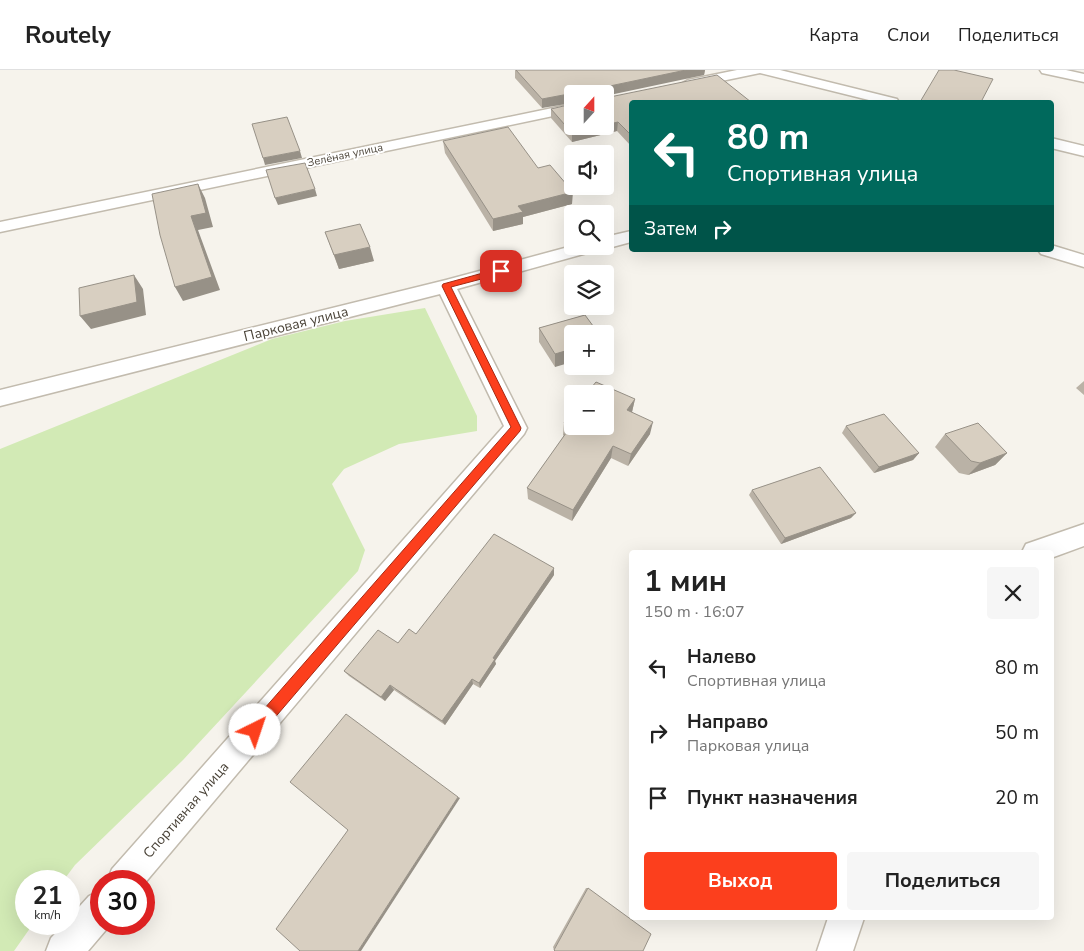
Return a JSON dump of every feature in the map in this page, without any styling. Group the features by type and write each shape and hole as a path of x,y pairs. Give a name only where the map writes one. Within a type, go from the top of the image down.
{"street":[{"path":"672,88 758,70"},
{"path":"763,70 884,100"},
{"path":"1047,70 1084,78"},
{"name":"Зелёная улица","path":"0,227 564,110"},
{"path":"1054,144 1084,151"},
{"path":"614,241 629,237"},
{"path":"1054,252 1084,261"},
{"name":"Парковая улица","path":"0,398 446,286 564,254"},
{"name":"Спортивная улица","path":"134,870 516,428 446,286"},
{"path":"1041,550 1084,535"},
{"path":"835,951 845,920"},
{"path":"64,951 90,921"}],"green space":[{"path":"425,308 477,416 477,431 399,444 344,469 332,484 365,550 358,571 183,760 71,870 15,870 15,935 25,935 14,951 0,951 0,449 272,339 345,321"}],"building":[{"path":"516,70 686,70 614,85 564,85 564,95 542,99"},
{"path":"939,70 954,70 993,79 982,100 921,100"},
{"path":"717,75 748,100 629,100 629,133 618,122 614,123 614,96"},
{"path":"564,106 564,124 551,109"},
{"path":"287,117 300,151 263,158 252,124"},
{"path":"508,127 538,168 550,165 564,181 564,194 518,206 523,212 493,219 443,141"},
{"path":"305,163 315,189 275,198 266,170"},
{"path":"198,184 206,213 191,216 212,277 175,287 160,235 152,194"},
{"path":"360,224 370,247 334,255 325,232"},
{"path":"134,275 137,302 80,316 79,288"},
{"path":"585,315 592,325 564,325 564,351 555,354 539,328"},
{"path":"614,390 635,399 627,410 653,422 631,454 613,446 573,510 527,488 565,435 614,435"},
{"path":"884,414 919,453 879,467 846,426"},
{"path":"978,423 1007,453 980,463 971,461 945,434"},
{"path":"820,467 856,513 785,538 752,490"},
{"path":"494,534 554,568 493,658 495,659 479,683 472,679 442,721 390,685 381,697 344,671 378,630 398,643 409,629 416,634"},
{"path":"346,714 458,797 358,951 300,951 276,929 348,830 290,782"},
{"path":"588,888 629,918 629,920 632,920 651,934 643,951 554,950"}],"route":[{"path":"255,730 516,428 446,286 501,271"}]}
